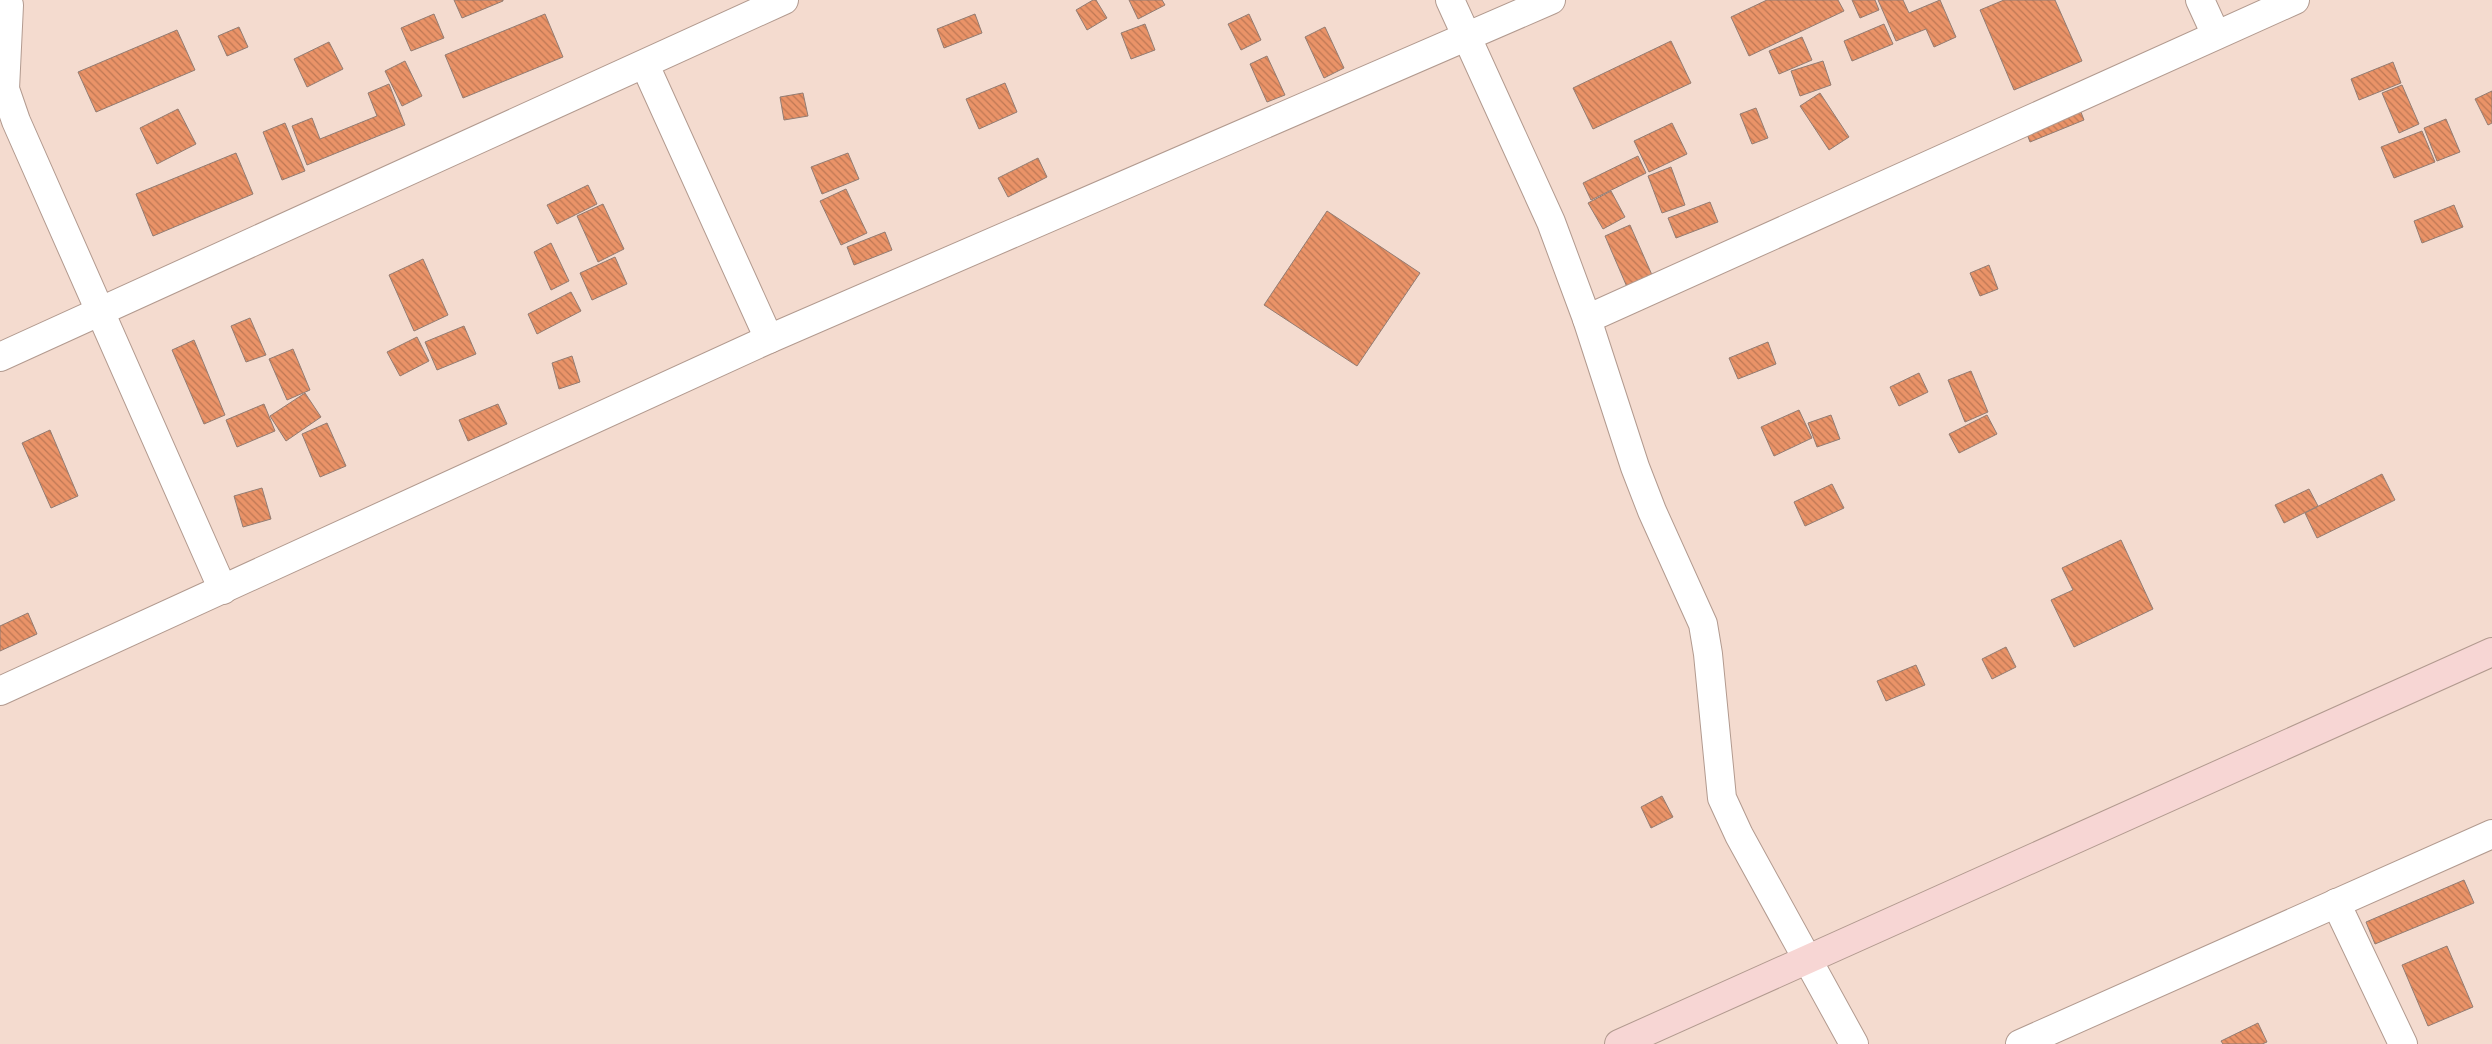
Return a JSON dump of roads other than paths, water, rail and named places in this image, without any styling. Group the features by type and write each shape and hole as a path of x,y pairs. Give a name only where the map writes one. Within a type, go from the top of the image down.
{"street":[{"path":"0,358 784,0"},
{"path":"1450,0 1551,222 1587,319 1635,467 1652,511 1703,624 1708,654 1722,798 1739,835 1809,959 1854,1044"},
{"path":"0,691 770,339 1551,0"},
{"path":"2200,0 2216,35"},
{"path":"1587,319 2295,0"},
{"path":"10,5 5,89 16,122 223,590"},
{"path":"645,65 770,339"},
{"path":"1619,1044 2492,652"},
{"path":"2020,1044 2492,834"},
{"path":"2336,903 2403,1044"}]}
